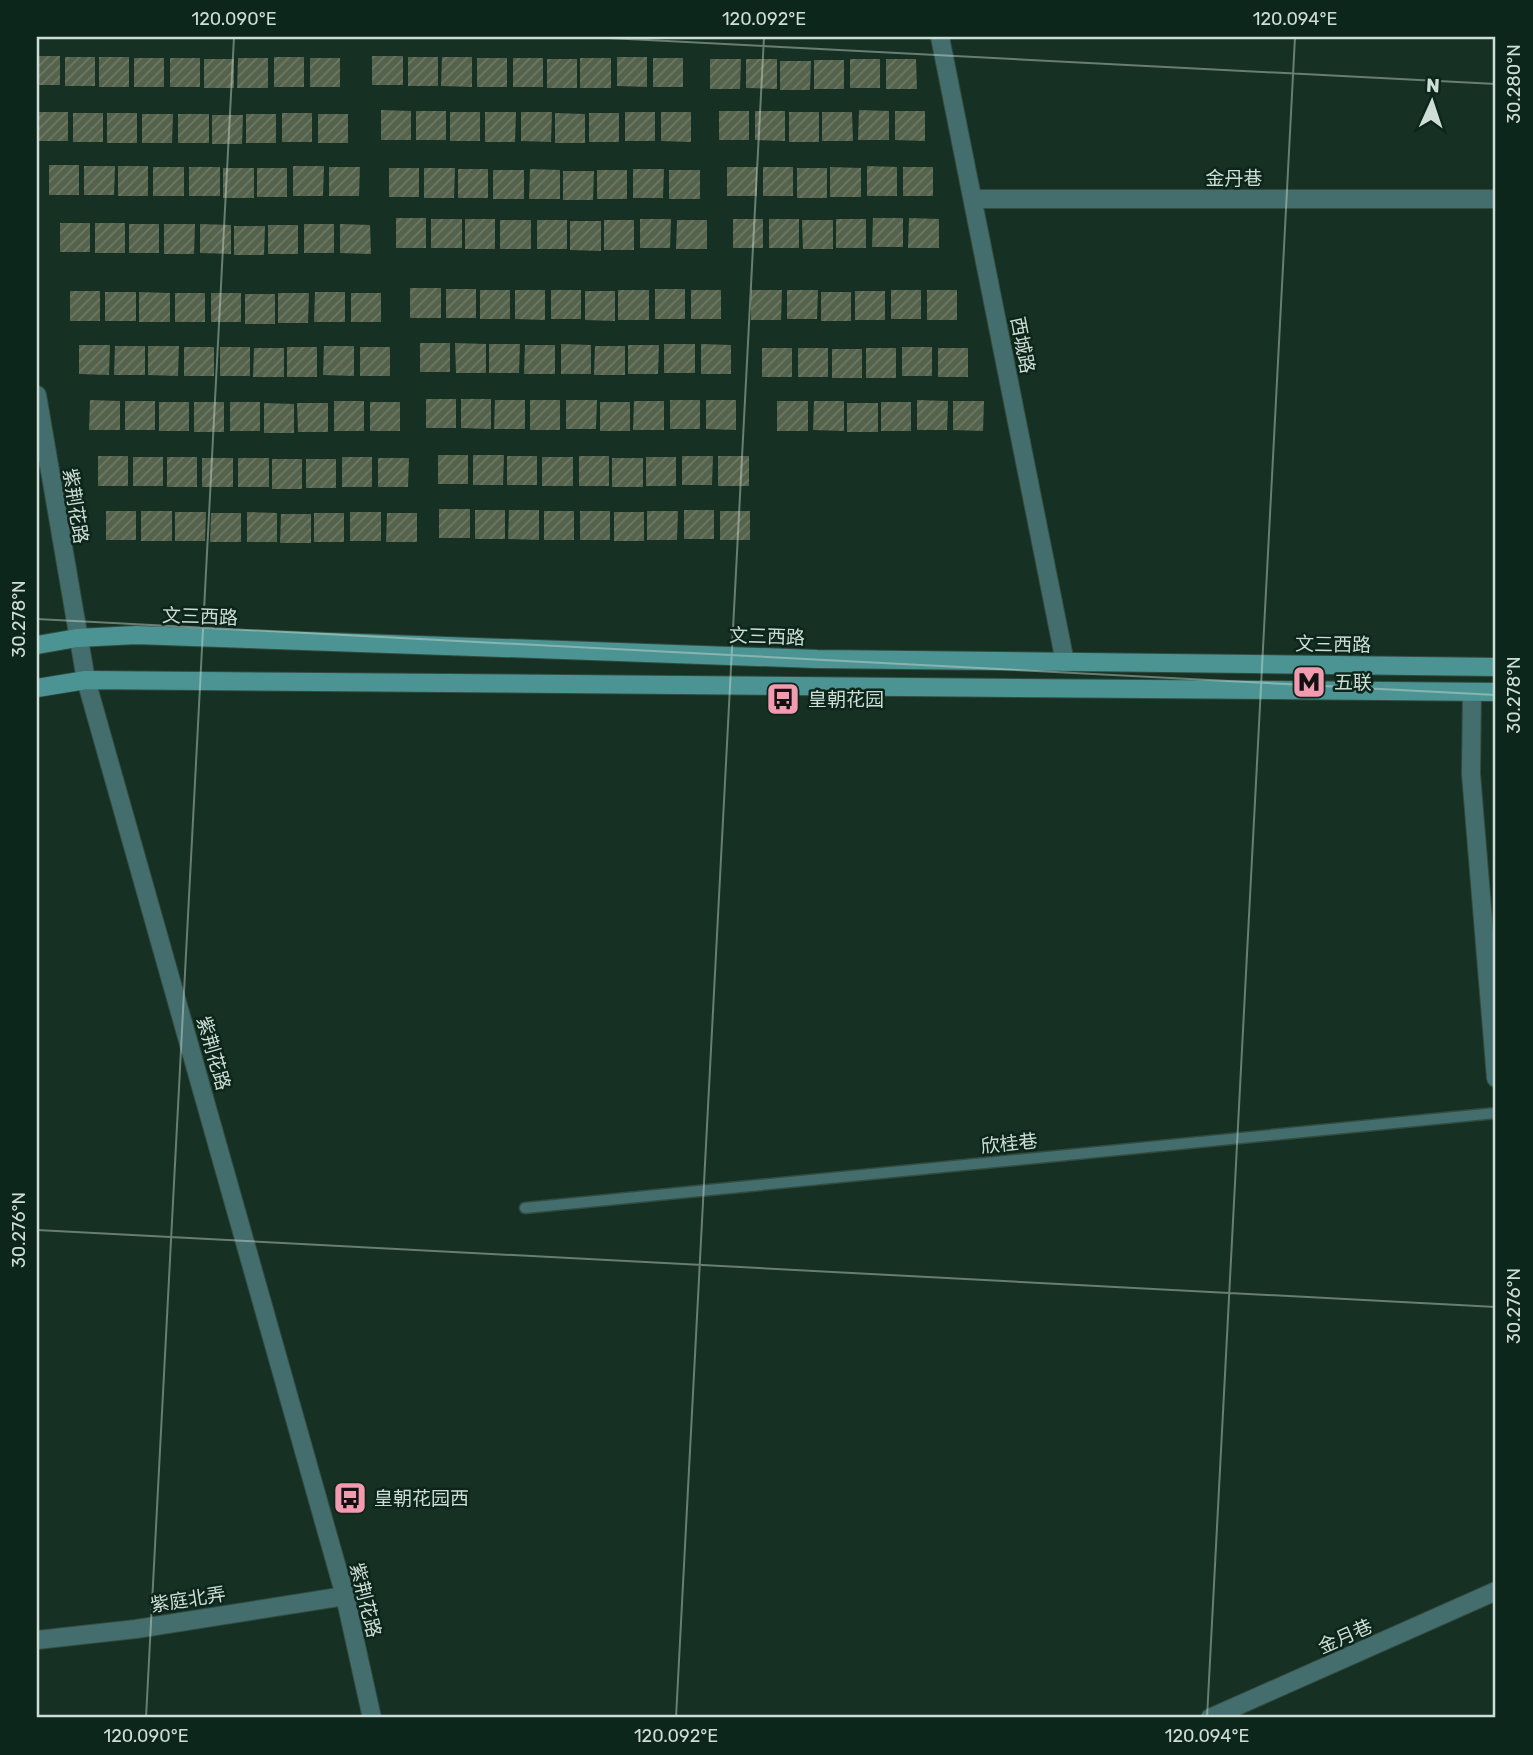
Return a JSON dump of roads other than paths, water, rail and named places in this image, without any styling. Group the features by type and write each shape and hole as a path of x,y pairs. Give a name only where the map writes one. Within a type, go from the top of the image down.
{"main road":[{"name":"文三西路","path":"37,645 77,638 136,635 817,659 1496,667"},
{"path":"37,688 86,680 1496,692"}],"street":[{"name":"西城路","path":"940,37 1065,662"},
{"name":"金丹巷","path":"972,199 1496,199"},
{"name":"紫荆花路","path":"37,395 86,680 345,1596 372,1718"},
{"path":"1472,692 1471,774 1496,1078"},
{"name":"金月巷","path":"1210,1718 1496,1591"},
{"name":"紫庭北弄","path":"37,1640 136,1629 345,1596"}],"lane":[{"name":"欣桂巷","path":"525,1208 1496,1113"}],"place":[{"name":"五联","path":"1309,682"},
{"name":"皇朝花园","path":"783,699"},
{"name":"皇朝花园西","path":"350,1498"}]}
